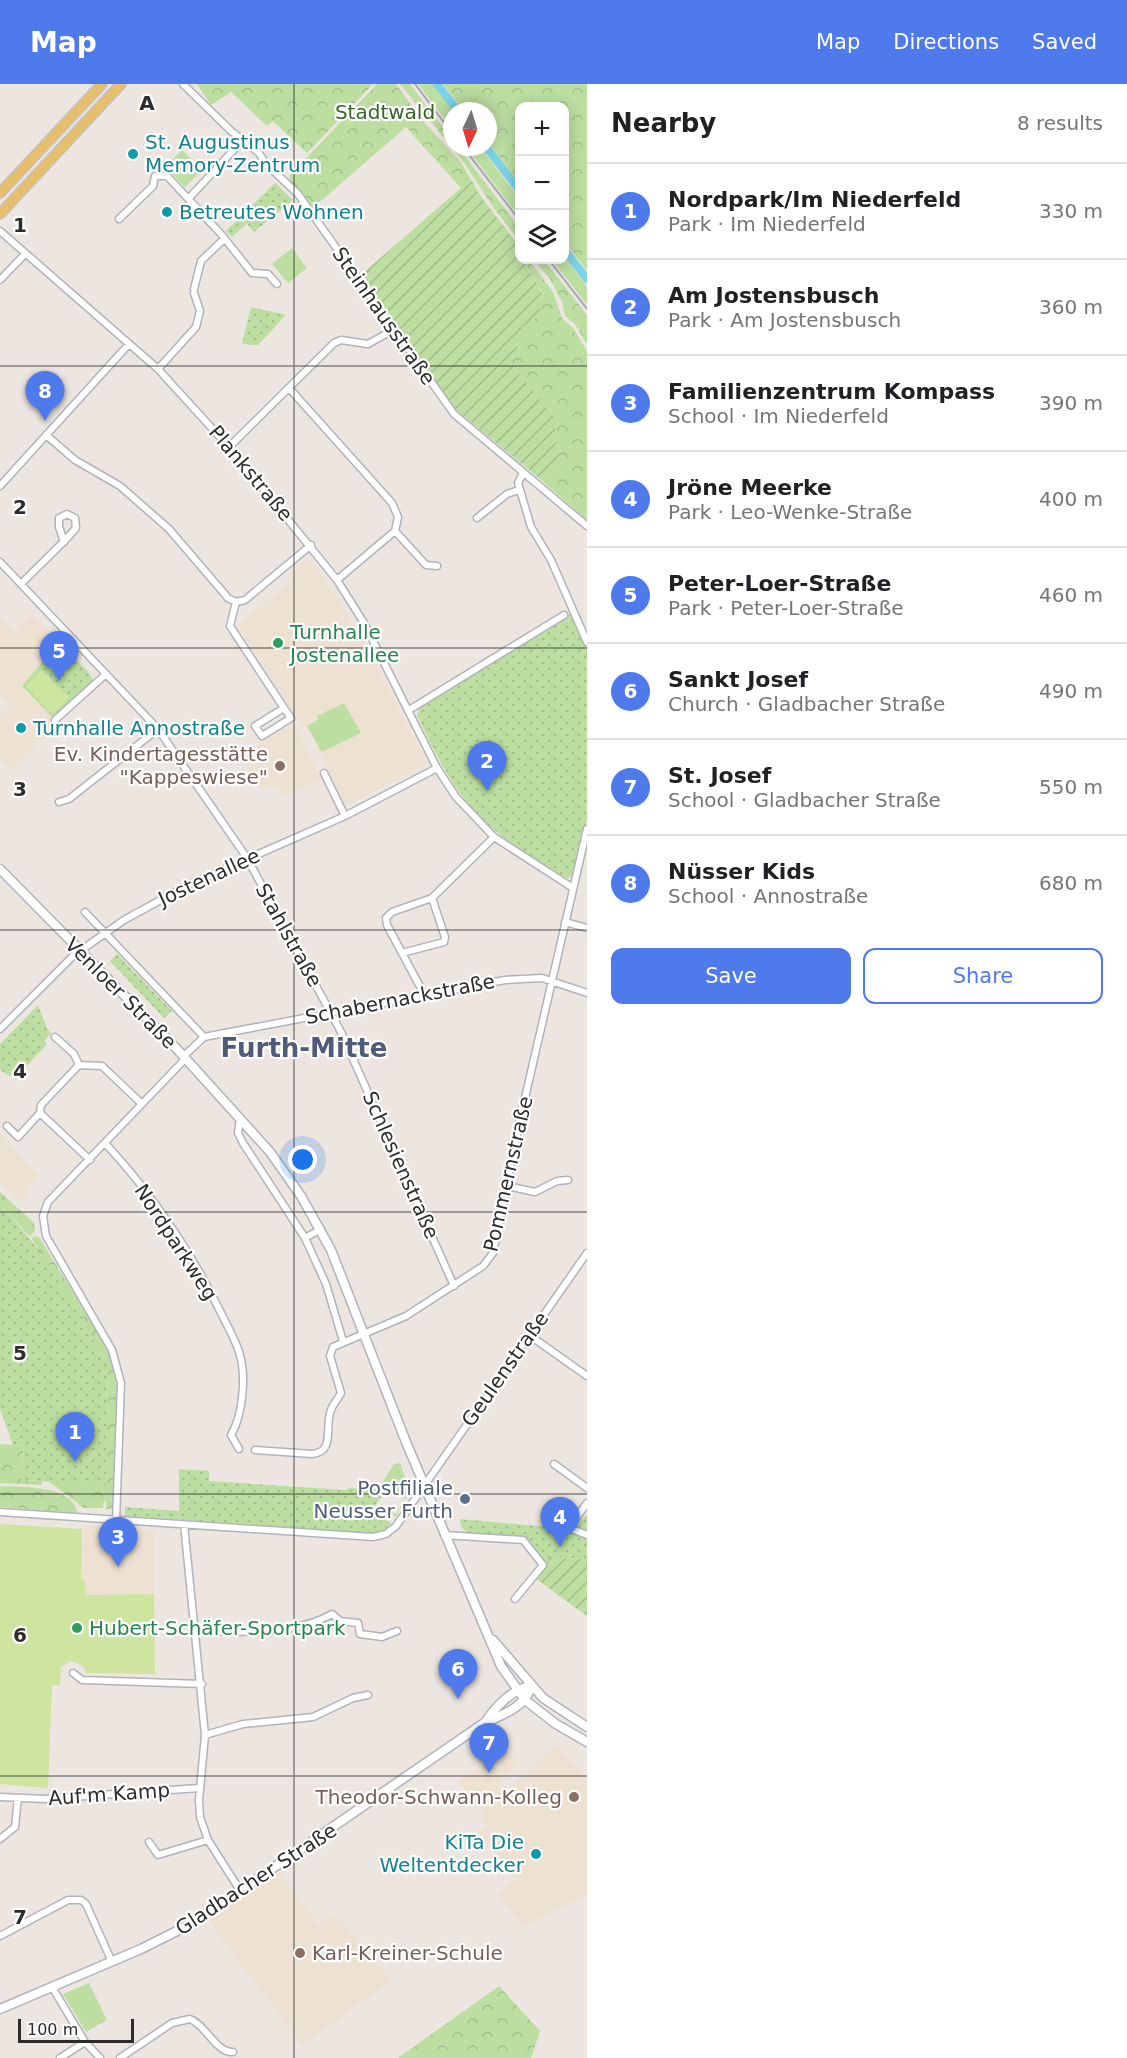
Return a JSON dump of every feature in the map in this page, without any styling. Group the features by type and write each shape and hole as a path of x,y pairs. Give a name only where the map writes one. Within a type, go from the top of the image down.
{"main road":[{"path":"0,193 102,84"},
{"path":"0,214 121,84"},
{"name":"Venloer Straße","path":"0,869 185,1057 270,1152 321,1229 423,1485 501,1666 516,1691 525,1700 556,1724 587,1742"},
{"name":"Venloer Straße","path":"485,1630 531,1686 553,1706 587,1727"},
{"path":"516,1691 531,1686"},
{"path":"525,1700 531,1686"},
{"name":"Gladbacher Straße","path":"484,1723 492,1712 516,1691"},
{"name":"Gladbacher Straße","path":"0,2007 112,1962 178,1931 241,1892 484,1723 525,1700"}],"street":[{"name":"Steinhausstraße","path":"183,84 231,131 244,139 298,194 453,414 587,526"},
{"path":"192,84 194,93"},
{"path":"189,198 244,139"},
{"path":"119,219 153,186 155,176 167,176 189,198 252,273 268,274 277,284"},
{"name":"Plankstraße","path":"0,231 158,369 229,447 311,545 337,580 364,623 437,768 468,811 494,837 573,888"},
{"path":"158,369 196,327 200,311 194,291 201,261 223,240"},
{"path":"0,280 26,254"},
{"path":"229,447 334,343 341,340 368,344 395,329"},
{"path":"0,486 129,344"},
{"path":"289,388 392,503 398,517 395,531 337,580"},
{"path":"46,435 75,460 108,477 144,507 183,543 228,598 236,602 245,600 311,545"},
{"path":"524,473 518,483 531,527 551,560 587,642"},
{"path":"477,518 507,494 519,490"},
{"path":"395,531 426,565 437,566"},
{"path":"21,584 64,542"},
{"name":"Stahlstraße","path":"0,562 158,729 247,858 331,1012"},
{"path":"236,602 230,626 291,718 262,736 255,726 284,708"},
{"path":"409,710 564,615"},
{"path":"55,720 106,674"},
{"path":"59,802 69,799 158,729"},
{"name":"Jostenallee","path":"0,1029 79,950 104,933 188,885 345,816 437,768"},
{"path":"324,773 345,816"},
{"name":"Pommernstraße","path":"363,1334 406,1316 483,1266 494,1253 565,922 585,849 587,829"},
{"path":"424,994 387,925 386,918 392,912 432,898 494,837"},
{"path":"402,953 444,942 445,937 432,898"},
{"name":"Venloer Straße","path":"85,912 204,1037"},
{"path":"565,922 587,928"},
{"name":"Schabernackstraße","path":"204,1037 424,994 531,976 587,993"},
{"name":"Schlesienstraße","path":"331,1012 454,1286"},
{"path":"56,1037 74,1054 79,1065"},
{"path":"116,1521 121,1383 119,1366 45,1234 43,1216 48,1202 204,1037"},
{"path":"7,1126 18,1137 40,1113 41,1106 79,1065 102,1066 142,1104"},
{"path":"40,1113 90,1160"},
{"path":"240,1119 238,1133 243,1143 305,1238 326,1284 343,1341"},
{"name":"Nordparkweg","path":"105,1143 126,1166 193,1260 235,1341 242,1371 238,1420 231,1435 239,1449"},
{"path":"507,1186 535,1192 557,1181 568,1180"},
{"path":"305,1238 321,1229"},
{"name":"Geulenstraße","path":"0,1512 380,1537 396,1526 587,1253"},
{"path":"255,1450 312,1454 325,1449 329,1414 341,1393 331,1352 343,1341 363,1334"},
{"path":"529,1335 587,1376"},
{"path":"554,1464 587,1488"},
{"path":"587,1503 569,1528 587,1535"},
{"path":"184,1524 202,1684 205,1735 200,1816 207,1840 241,1892"},
{"path":"444,1535 523,1540 543,1565 515,1599"},
{"path":"196,1631 277,1629 312,1623 333,1614 340,1621 358,1623 360,1634 382,1637 397,1631"},
{"path":"73,1673 82,1680 202,1684"},
{"path":"205,1735 243,1724 313,1717 353,1698 368,1695"},
{"name":"Auf'm Kamp","path":"0,1797 18,1798 200,1788"},
{"path":"0,1839 15,1827 18,1798"},
{"path":"149,1842 158,1855 207,1840"},
{"path":"0,1936 68,1900 81,1900 86,1905 112,1962"},
{"path":"52,1987 85,2042 100,2058"},
{"path":"120,2058 172,2023 190,2019 204,2027 223,2050 232,2052"},
{"path":"60,2058 85,2042"}],"shaded area":[{"path":"305,560 314,563 361,636 427,763 346,806 307,726 303,728 238,626 291,581 286,576"},
{"path":"32,614 59,642 23,686 59,724 10,769 0,758 0,716 11,704 0,696 0,617 14,631"},
{"name":"Ev. Kindertagesstätte \"Kappeswiese\"","path":"294,722 322,779 284,796 280,787 273,789 271,786 262,791 240,757"},
{"path":"0,1133 38,1175 25,1190 28,1195 18,1200 0,1183"},
{"path":"82,1525 154,1531 154,1594 85,1595 81,1580"},
{"path":"503,1742 518,1765 498,1784 505,1792 486,1812 555,1745 587,1778 587,1895 524,1926 498,1895 516,1879 478,1834 487,1826 481,1818 484,1814 458,1781 481,1765 477,1759"},
{"name":"Karl-Kreiner-Schule","path":"278,1871 318,1925 335,1914 391,1981 302,2045 207,1919"}],"green space":[{"name":"Stadtwald","path":"197,84 373,84 307,153 273,121 267,126 231,92 211,105"},
{"name":"Stadtwald","path":"377,84 396,84 421,119 443,143 443,156 455,156 460,161 482,198 515,241 515,248 469,182 461,188 406,127 314,207 289,182 290,175"},
{"name":"Stadtwald","path":"400,84 410,84 443,127 443,137"},
{"path":"418,84 432,84 446,102 443,102 443,117"},
{"name":"Stadtwald","path":"443,84 587,84 587,271 569,247 569,102 515,102 515,178 497,154 497,102 457,102"},
{"path":"182,150 202,170 185,187 165,167"},
{"name":"Stadtwald","path":"458,156 465,156 515,222 515,236 493,207"},
{"path":"473,156 487,156 515,193 515,212"},
{"path":"469,181 514,242 515,264 525,264 543,295 533,303 545,313 521,327 527,334 514,343 520,353 509,361 557,420 554,436 564,461 540,479 453,407 362,274"},
{"path":"275,183 293,200 254,232 247,224 232,237 226,231"},
{"path":"292,248 307,268 288,283 272,264"},
{"path":"569,262 587,287 587,305 555,264"},
{"path":"525,264 532,264 553,292 562,318 573,328 587,351 587,520 540,479 564,461 554,436 557,420 509,361 520,353 513,343 533,303 543,294"},
{"path":"537,264 547,264 587,315 587,345 575,324 565,316 562,302 550,279"},
{"path":"251,307 286,315 258,345 242,344"},
{"path":"571,613 587,649 587,819 572,875 568,878 556,873 513,845 478,814 451,780 417,715 420,707"},
{"path":"59,642 90,674 94,683 53,718 22,686"},
{"path":"42,670 69,698 52,714 25,686"},
{"path":"344,703 361,733 322,752 307,726 318,720 317,716"},
{"path":"117,954 172,1011 164,1018 110,961"},
{"path":"38,1005 51,1033 44,1041 47,1044 15,1079 0,1070 0,1044"},
{"path":"0,1192 34,1223 35,1230 30,1237 0,1204"},
{"path":"0,1204 41,1252 108,1363 106,1485 22,1480 24,1446 13,1445 0,1409"},
{"path":"34,1236 39,1237 110,1352 116,1366 118,1385 114,1509 106,1509 106,1501 104,1501 103,1508 84,1508 48,1481 106,1485 108,1363 32,1239"},
{"path":"0,1444 24,1446 22,1480 42,1481 42,1485 0,1483"},
{"path":"400,1463 410,1491 395,1518 391,1511 396,1514 405,1499 382,1483 394,1464"},
{"path":"179,1469 209,1471 209,1481 345,1490 350,1488 375,1489 379,1484 387,1489 371,1511 391,1523 383,1531 372,1533 125,1516 125,1507 179,1511"},
{"path":"0,1486 57,1492 74,1504 77,1513 0,1507"},
{"path":"587,1514 587,1559 552,1557 544,1566 526,1537 467,1532 462,1528 459,1519 575,1529"},
{"name":"Hubert-Schäfer-Sportpark","path":"0,1524 82,1529 81,1579 85,1580 85,1595 154,1594 155,1674 86,1673 82,1665 70,1661 61,1667 60,1685 52,1685 48,1788 0,1784"},
{"path":"551,1557 587,1559 587,1616 535,1578"},
{"path":"89,1983 107,2020 86,2032 63,1994"},
{"path":"499,1986 540,2031 531,2058 398,2058"}],"waterway":[{"path":"437,84 451,102"},
{"path":"493,156 515,185"},
{"path":"569,256 587,279"}],"railway":[{"path":"415,84 443,121"},
{"path":"470,156 515,215"},
{"path":"552,264 587,309"}],"place":[{"name":"St. Augustinus Memory-Zentrum","path":"133,154"},
{"name":"Betreutes Wohnen","path":"167,212"},
{"name":"Nüsser Kids","path":"45,421"},
{"name":"Turnhalle Jostenallee","path":"278,643"},
{"name":"Peter-Loer-Straße","path":"59,681"},
{"name":"Turnhalle Annostraße","path":"21,728"},
{"name":"Ev. Kindertagesstätte \"Kappeswiese\"","path":"280,766"},
{"name":"Am Jostensbusch","path":"487,791"},
{"name":"Nordpark/Im Niederfeld","path":"75,1462"},
{"name":"Postfiliale Neusser Furth","path":"465,1499"},
{"name":"Jröne Meerke","path":"560,1547"},
{"name":"Familienzentrum Kompass","path":"118,1567"},
{"name":"Hubert-Schäfer-Sportpark","path":"77,1628"},
{"name":"Sankt Josef","path":"458,1699"},
{"name":"St. Josef","path":"489,1773"},
{"name":"Theodor-Schwann-Kolleg","path":"574,1797"},
{"name":"KiTa Die Weltentdecker","path":"536,1854"},
{"name":"Karl-Kreiner-Schule","path":"300,1953"}],"district":[{"name":"Furth-Mitte","path":"304,1048"}]}
